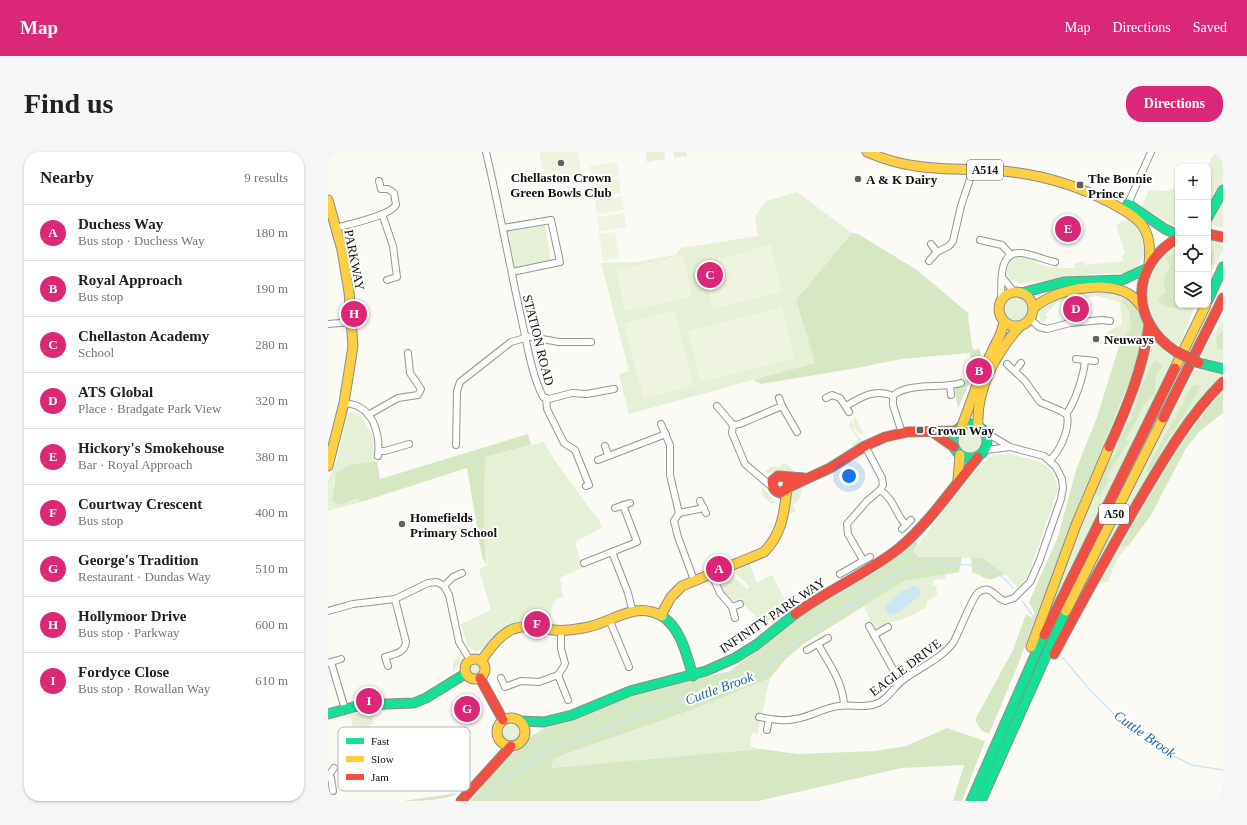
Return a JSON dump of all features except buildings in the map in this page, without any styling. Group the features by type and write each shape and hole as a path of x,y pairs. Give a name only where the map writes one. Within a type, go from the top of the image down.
{"main road":[{"name":"A514","path":"867,152 889,160 915,166 998,171 1029,176 1072,186 1127,207 1175,234"},
{"path":"1211,212 1223,190"},
{"name":"PARKWAY","path":"328,200 343,257 352,322 352,357 344,403 328,466"},
{"name":"A514","path":"1127,207 1143,223 1150,235 1151,247 1148,266"},
{"path":"1211,235 1223,237"},
{"path":"1020,326 1011,326 1004,322 998,312 1001,301 1008,294 1077,281 1130,279 1148,266 1164,246 1175,240"},
{"path":"1142,308 1142,286 1148,266"},
{"path":"1211,293 1223,267"},
{"path":"934,433 954,447 960,455 968,458 978,457 986,450 988,443 981,429 977,410 988,380 1006,342 1020,326 1030,319 1036,304 1045,297 1065,292 1087,289 1121,291 1132,296 1142,308 1149,325 1159,338 1175,351 1199,363 1223,370"},
{"path":"1017,292 1030,299 1033,309"},
{"name":"A50","path":"981,801 1072,598 1223,298"},
{"name":"A50","path":"971,801 1005,719 1076,567 1205,308"},
{"path":"954,447 954,438 979,379 1001,333 1004,322"},
{"path":"1005,719 1092,486 1141,365 1147,344 1149,325"},
{"path":"1010,734 1112,547 1152,479 1196,414 1223,382"},
{"path":"782,489 830,468 865,446 885,437 902,432 934,433 959,429 969,424 981,429"},
{"path":"958,479 960,455"},
{"name":"INFINITY PARK WAY","path":"520,721 544,722 572,715 644,687 693,676 736,658 756,645 809,604 888,556 920,527 958,479 978,457"},
{"path":"661,615 676,591 694,580 712,574 769,548 778,538 782,530 784,512 782,489 774,478 779,475 785,477 807,478"},
{"path":"782,489 789,482 785,477"},
{"path":"480,661 499,639 512,630 525,626 561,631 586,628 632,609 650,611 661,615 670,622 680,638 693,676"},
{"path":"475,659 480,661 485,670 480,678 474,680 465,674 464,668 470,660 475,659"},
{"path":"328,714 345,709 370,705 414,703 426,698 465,674"},
{"path":"480,678 503,720"},
{"path":"470,791 511,746 519,743 524,735 524,727 520,721 511,718 503,720 497,728 498,749 493,764"},
{"name":"INFINITY PARK WAY","path":"524,735 544,722"},
{"path":"498,739 504,744 511,746"},
{"path":"461,801 470,791"}],"street":[{"name":"STATION ROAD","path":"486,152 525,337 536,381 543,397 546,398 572,393 587,394 610,390 609,397"},
{"path":"1127,207 1151,152"},
{"path":"929,261 937,252 948,246 953,241 961,206 970,179 971,170"},
{"path":"336,228 382,214 394,208 396,202 394,193 388,189 381,189 378,181"},
{"path":"382,214 393,246 397,277 387,280"},
{"path":"503,228 551,220 560,262 512,272"},
{"path":"980,240 1002,245 1011,255"},
{"path":"931,244 937,252"},
{"path":"1001,301 1002,267 1007,258 1011,255 1022,253 1054,262"},
{"path":"1002,277 1017,292"},
{"path":"1030,319 1044,329 1070,323 1102,320 1110,321"},
{"path":"328,324 352,322"},
{"path":"456,445 453,437 457,391 460,382 511,342 525,337 559,342 591,342"},
{"path":"368,415 398,398 418,395 420,389 410,373 408,353"},
{"path":"1076,359 1095,361"},
{"path":"1066,414 1071,408 1084,371 1085,360"},
{"path":"1015,370 1021,363"},
{"path":"981,429 1010,447 1037,454 1050,460 1058,450 1067,425 1068,420 1066,414 1040,402 1015,370 1007,364"},
{"path":"893,396 904,390 936,386 950,386 961,383"},
{"path":"950,386 951,395"},
{"path":"846,406 870,393 887,393 893,396"},
{"path":"826,398 832,395 840,398 849,412"},
{"path":"893,396 893,405 902,432"},
{"path":"546,398 547,409 560,437 564,443 575,450 589,485 586,486"},
{"path":"779,398 797,432"},
{"path":"344,403 360,407 368,415 377,432 378,453 409,444"},
{"path":"717,406 733,425 732,433 742,459 748,468 782,489"},
{"path":"733,425 740,424 782,406"},
{"path":"661,424 671,450 670,474 679,513"},
{"path":"598,460 645,444 666,434"},
{"path":"605,446 608,456"},
{"path":"863,560 848,534 847,524 883,485 882,478 865,446"},
{"path":"986,450 1010,447"},
{"name":"EAGLE DRIVE","path":"759,717 782,721 796,719 827,708 844,705 861,707 878,703 901,681 938,657 953,642 968,615 976,593 981,590 990,590 1001,600 1009,600 1022,592 1030,582 1039,562 1061,499 1063,488 1060,474 1050,460"},
{"path":"758,475 774,478"},
{"path":"880,490 891,498 904,527 911,520"},
{"path":"694,580 674,524 675,518 679,513 705,510 700,501"},
{"path":"615,508 630,503"},
{"path":"584,563 637,542 623,505"},
{"path":"612,552 628,593 632,609"},
{"path":"840,574 870,557"},
{"path":"444,586 453,577 462,573"},
{"path":"712,574 720,593 732,607 735,618"},
{"path":"328,612 353,604 395,599 428,583 436,582 444,586 451,601 459,642 470,660"},
{"path":"385,657 401,651 406,646 406,638 395,599"},
{"path":"732,607 740,604"},
{"path":"609,618 629,667"},
{"path":"868,626 901,681"},
{"path":"874,635 888,627"},
{"path":"501,678 506,690 521,681 539,682 558,675 565,663 561,649 561,631"},
{"path":"807,650 828,638"},
{"path":"818,644 840,684 844,705"},
{"path":"383,650 388,666"},
{"path":"624,654 631,651"},
{"path":"341,659 330,662 345,709"},
{"path":"558,675 568,700"},
{"path":"767,730 769,719"},
{"path":"333,791 328,775 334,768"}],"green space":[{"name":"Chellaston Crown Green Bowls Club","path":"539,152 577,152 582,173 546,181"},
{"path":"646,152 664,152 665,159 647,162"},
{"path":"673,152 687,152 687,156 674,158"},
{"path":"1215,152 1223,152 1223,181 1211,204 1211,164 1209,164"},
{"path":"617,162 619,176 592,180 590,166"},
{"path":"619,179 621,193 594,197 592,183"},
{"path":"1175,189 1175,226 1142,207 1149,190 1167,191"},
{"path":"797,192 852,233 796,300 815,363 629,414 619,374 629,371 601,263 636,262 675,255 681,248 758,236 755,217 766,201"},
{"path":"622,196 624,210 597,214 595,200"},
{"path":"1223,196 1223,228 1211,225 1211,218"},
{"path":"624,213 626,227 599,231 597,217"},
{"path":"1126,214 1137,229 1144,245 1144,254 1141,261 1135,268 1126,273 1093,274 1020,284 1013,279 1010,282 1008,281 1010,280 1006,272 1009,262 1020,256 1043,266 1058,266 1059,268 1075,268 1074,264 1083,261 1085,265 1124,261 1122,256 1125,253 1116,225 1127,219"},
{"path":"545,225 551,260 514,268 507,231"},
{"path":"615,232 619,258 603,261 599,234"},
{"path":"852,233 858,234 917,270 969,314 968,317 973,350 980,349 981,355 958,409 955,392 956,386 966,382 969,375 971,361 970,353 901,359 852,369 761,384 753,380 815,363 796,300"},
{"path":"1211,239 1222,241 1221,245 1223,246 1223,251 1211,270"},
{"path":"771,245 782,292 713,309 702,263"},
{"path":"1175,246 1175,308 1194,308 1180,345 1177,344 1176,346 1157,329 1148,310 1146,299 1146,288 1149,277 1160,258"},
{"path":"1211,250 1214,251 1215,261 1213,266 1211,265"},
{"path":"1175,253 1175,308 1177,309 1164,306 1158,299 1166,292 1164,278 1171,266 1166,257"},
{"path":"683,255 692,297 625,311 616,270"},
{"path":"1114,293 1123,296 1122,303 1129,310 1131,328 1122,337 1118,346 1106,345 1107,332 1122,324 1120,302 1096,296 1072,300 1072,302 1069,300 1068,295"},
{"path":"1065,296 1066,301 1057,302 1045,315 1048,318 1042,323 1039,311 1041,307 1048,301"},
{"path":"1123,296 1135,306 1144,325 1139,354 1130,381 1078,506 1017,667 989,734 981,730 975,720 1013,650 1026,614 1032,618 1035,614 1029,602 1058,537 1076,470 1097,417 1122,337 1131,328 1129,310 1122,303"},
{"path":"1016,297 1021,298 1027,304 1027,314 1021,320 1016,321 1011,320 1005,314 1004,309 1005,304 1011,298"},
{"path":"782,307 795,358 701,382 688,331"},
{"path":"674,310 694,385 644,399 624,324"},
{"path":"1223,320 1223,365 1203,360 1204,357 1200,355"},
{"path":"1223,330 1223,348 1218,350 1216,338"},
{"path":"1154,341 1176,357 1048,616 1088,501"},
{"path":"1154,360 1163,365 1155,378 1156,385 1154,395 1142,407 1138,418 1125,440 1129,440 1128,443 1107,475 1109,480 1100,496 1095,494 1108,462 1117,451 1118,435 1131,420 1138,395"},
{"path":"1199,369 1223,375 1223,377 1075,602 1127,496 1193,372"},
{"path":"1195,385 1200,386 1193,401 1168,438 1153,466 1148,472 1146,471 1183,405 1188,393"},
{"path":"1223,389 1223,393 1183,444 1120,547 1129,545 1117,559 1107,583 1098,582 1180,443"},
{"path":"1223,393 1223,413 1200,431 1186,448 1151,515 1129,545 1120,547 1180,447 1193,428"},
{"path":"350,412 359,413 372,434 375,461 349,465 334,478 332,500 334,504 341,505 359,498 361,502 328,511 328,480 337,460 346,418"},
{"path":"855,416 864,435 858,432 855,428"},
{"path":"852,420 854,431 863,441 853,447 852,444 858,440 849,425"},
{"path":"971,430 976,431 982,437 982,447 976,453 971,454 966,453 960,447 959,442 960,437 966,431"},
{"path":"528,434 531,445 485,457 484,534 487,566 482,557 467,468 361,502 358,498 341,505 335,504 332,500 336,473 349,465 377,461 380,479"},
{"path":"544,442 554,459 598,518 602,528 575,542 582,568 560,578 563,597 555,601 553,604 551,611 551,624 519,621 502,628 481,650 475,651 468,647 461,624 491,610 479,569 488,565 484,534 485,457"},
{"path":"1009,454 1041,462 1047,466 1055,479 1058,489 1028,576 1018,588 1004,573 982,558 919,557 913,552 974,471 993,455"},
{"path":"783,463 788,465 797,474 779,471 770,473 764,472 773,466 780,467"},
{"path":"804,485 798,501 793,505 796,511 789,514 790,496 795,490"},
{"path":"762,486 776,503 770,503 762,495"},
{"path":"914,541 918,543 913,552 919,557 962,557 959,572 905,581 803,644 786,659 770,678 694,709 554,758 551,768 760,749 798,754 875,751 906,746 947,728 985,741 962,801 953,801 964,765 902,768 759,801 471,801 499,764 509,755 522,748 529,738 541,730 629,697 730,671 766,644 795,619 879,570 899,555"},
{"path":"971,557 982,558 1005,574 988,579 972,572"},
{"path":"750,564 757,583 772,575 789,608 763,629 755,615 746,607 740,598 734,601 729,600 720,586 723,584 720,579 733,573 736,579 747,589 750,587 738,576 736,571"},
{"path":"946,574 945,579 933,580 933,585 936,585 937,595 926,603 927,607 906,618 888,623 875,629 864,607 905,581"},
{"path":"459,654 460,664 453,673 453,663"},
{"path":"472,663 476,663 480,669 476,675 472,675 468,671 468,667"},
{"path":"770,678 762,714 756,713 755,718 760,721 758,734 752,733 750,746 760,749 551,768 554,758 694,709"},
{"path":"373,713 373,724 369,725 369,727 353,727 350,714"},
{"path":"511,722 518,725 521,732 518,739 511,742 504,739 501,732 504,725"},
{"path":"458,793 446,798 425,801 403,801"}],"water":[{"path":"914,586 920,589 920,596 899,612 891,615 885,610 885,606 900,593"}],"waterway":[{"name":"Cuttle Brook","path":"480,801 501,783 550,749 764,671 788,648 814,628 902,571 911,567 962,564 980,566 997,573 1013,588"},
{"name":"Cuttle Brook","path":"1022,601 1033,616"},
{"name":"Cuttle Brook","path":"1063,658 1090,690 1117,717 1154,743 1191,765 1223,770"}],"traffic: fast":[{"path":"1211,212 1223,190"},
{"path":"1128,204 1165,229 1175,234"},
{"path":"1211,293 1223,267"},
{"path":"1021,293 1064,282 1122,280 1146,269"},
{"path":"1199,363 1223,369"},
{"path":"973,424 982,429 986,434 987,441 986,448 982,453 977,457 967,458 963,457 954,448 953,438 954,434 963,425 973,424"},
{"path":"981,801 1066,611"},
{"path":"519,721 544,722 572,715 630,691 706,671 735,658 756,645 795,614"},
{"path":"662,616 669,622 679,635 693,676"},
{"path":"971,801 1044,635"},
{"path":"328,714 361,705 414,703 426,698 465,674"}],"traffic: slow":[{"path":"867,152 903,164 944,169 1005,171 1036,176 1067,184 1111,203 1137,220 1146,232 1149,241 1149,263"},
{"path":"328,200 342,250 349,292 353,346 344,403 328,466"},
{"path":"1033,309 1052,296 1093,287 1118,290 1129,294 1142,307"},
{"path":"1013,292 1019,292 1023,293 1030,299 1033,309 1032,316 1026,323 1019,326 1013,326 1009,325 1002,319 999,312 999,306 1000,302 1006,295 1013,292"},
{"path":"1175,368 1205,308"},
{"path":"962,426 981,374 1001,333 1004,322"},
{"path":"978,426 980,399 989,372 1003,348 1020,326"},
{"path":"1066,611 1163,418"},
{"path":"1031,647 1076,525 1109,447"},
{"path":"958,479 960,455"},
{"path":"661,615 671,597 682,586 764,552 775,538 781,523 787,489"},
{"path":"481,661 491,647 503,635 513,629 523,627 557,630 576,629 594,626 622,614 642,611 651,612 662,616"},
{"path":"471,659 479,659 485,665 485,669 485,673 479,679 471,679 465,673 465,665 471,659"},
{"path":"511,718 521,722 525,732 521,742 511,746 501,742 497,732 501,722 511,718"}],"traffic: jam":[{"path":"1211,235 1223,237"},
{"path":"1175,240 1162,249 1151,263 1144,278 1142,293 1144,309 1150,324 1160,339 1175,351"},
{"path":"1163,418 1223,298"},
{"path":"1109,447 1134,388 1143,357 1149,325"},
{"path":"1175,351 1199,363"},
{"path":"1044,635 1175,368"},
{"path":"1054,654 1114,544 1175,442 1197,411 1223,382"},
{"path":"789,487 830,468 865,446 885,437 907,432 956,431"},
{"path":"934,433 954,447"},
{"path":"795,614 886,558 909,540 930,518 978,457"},
{"path":"785,477 789,481 787,489 780,493 775,490 772,483 772,481 778,476 804,478"},
{"path":"480,678 503,720"},
{"path":"461,801 511,746"}],"place":[{"name":"Chellaston Crown Green Bowls Club","path":"561,163"},
{"name":"A & K Dairy","path":"858,179"},
{"name":"The Bonnie Prince","path":"1080,185"},
{"name":"Hickory's Smokehouse","path":"1068,229"},
{"name":"Chellaston Academy","path":"710,275"},
{"name":"ATS Global","path":"1076,309"},
{"name":"Hollymoor Drive","path":"354,314"},
{"name":"Neuways","path":"1096,339"},
{"name":"Royal Approach","path":"979,371"},
{"name":"Crown Way","path":"920,430"},
{"name":"Homefields Primary School","path":"402,524"},
{"name":"Duchess Way","path":"719,569"},
{"name":"Courtway Crescent","path":"537,624"},
{"name":"Fordyce Close","path":"369,701"},
{"name":"George's Tradition","path":"467,709"}]}
